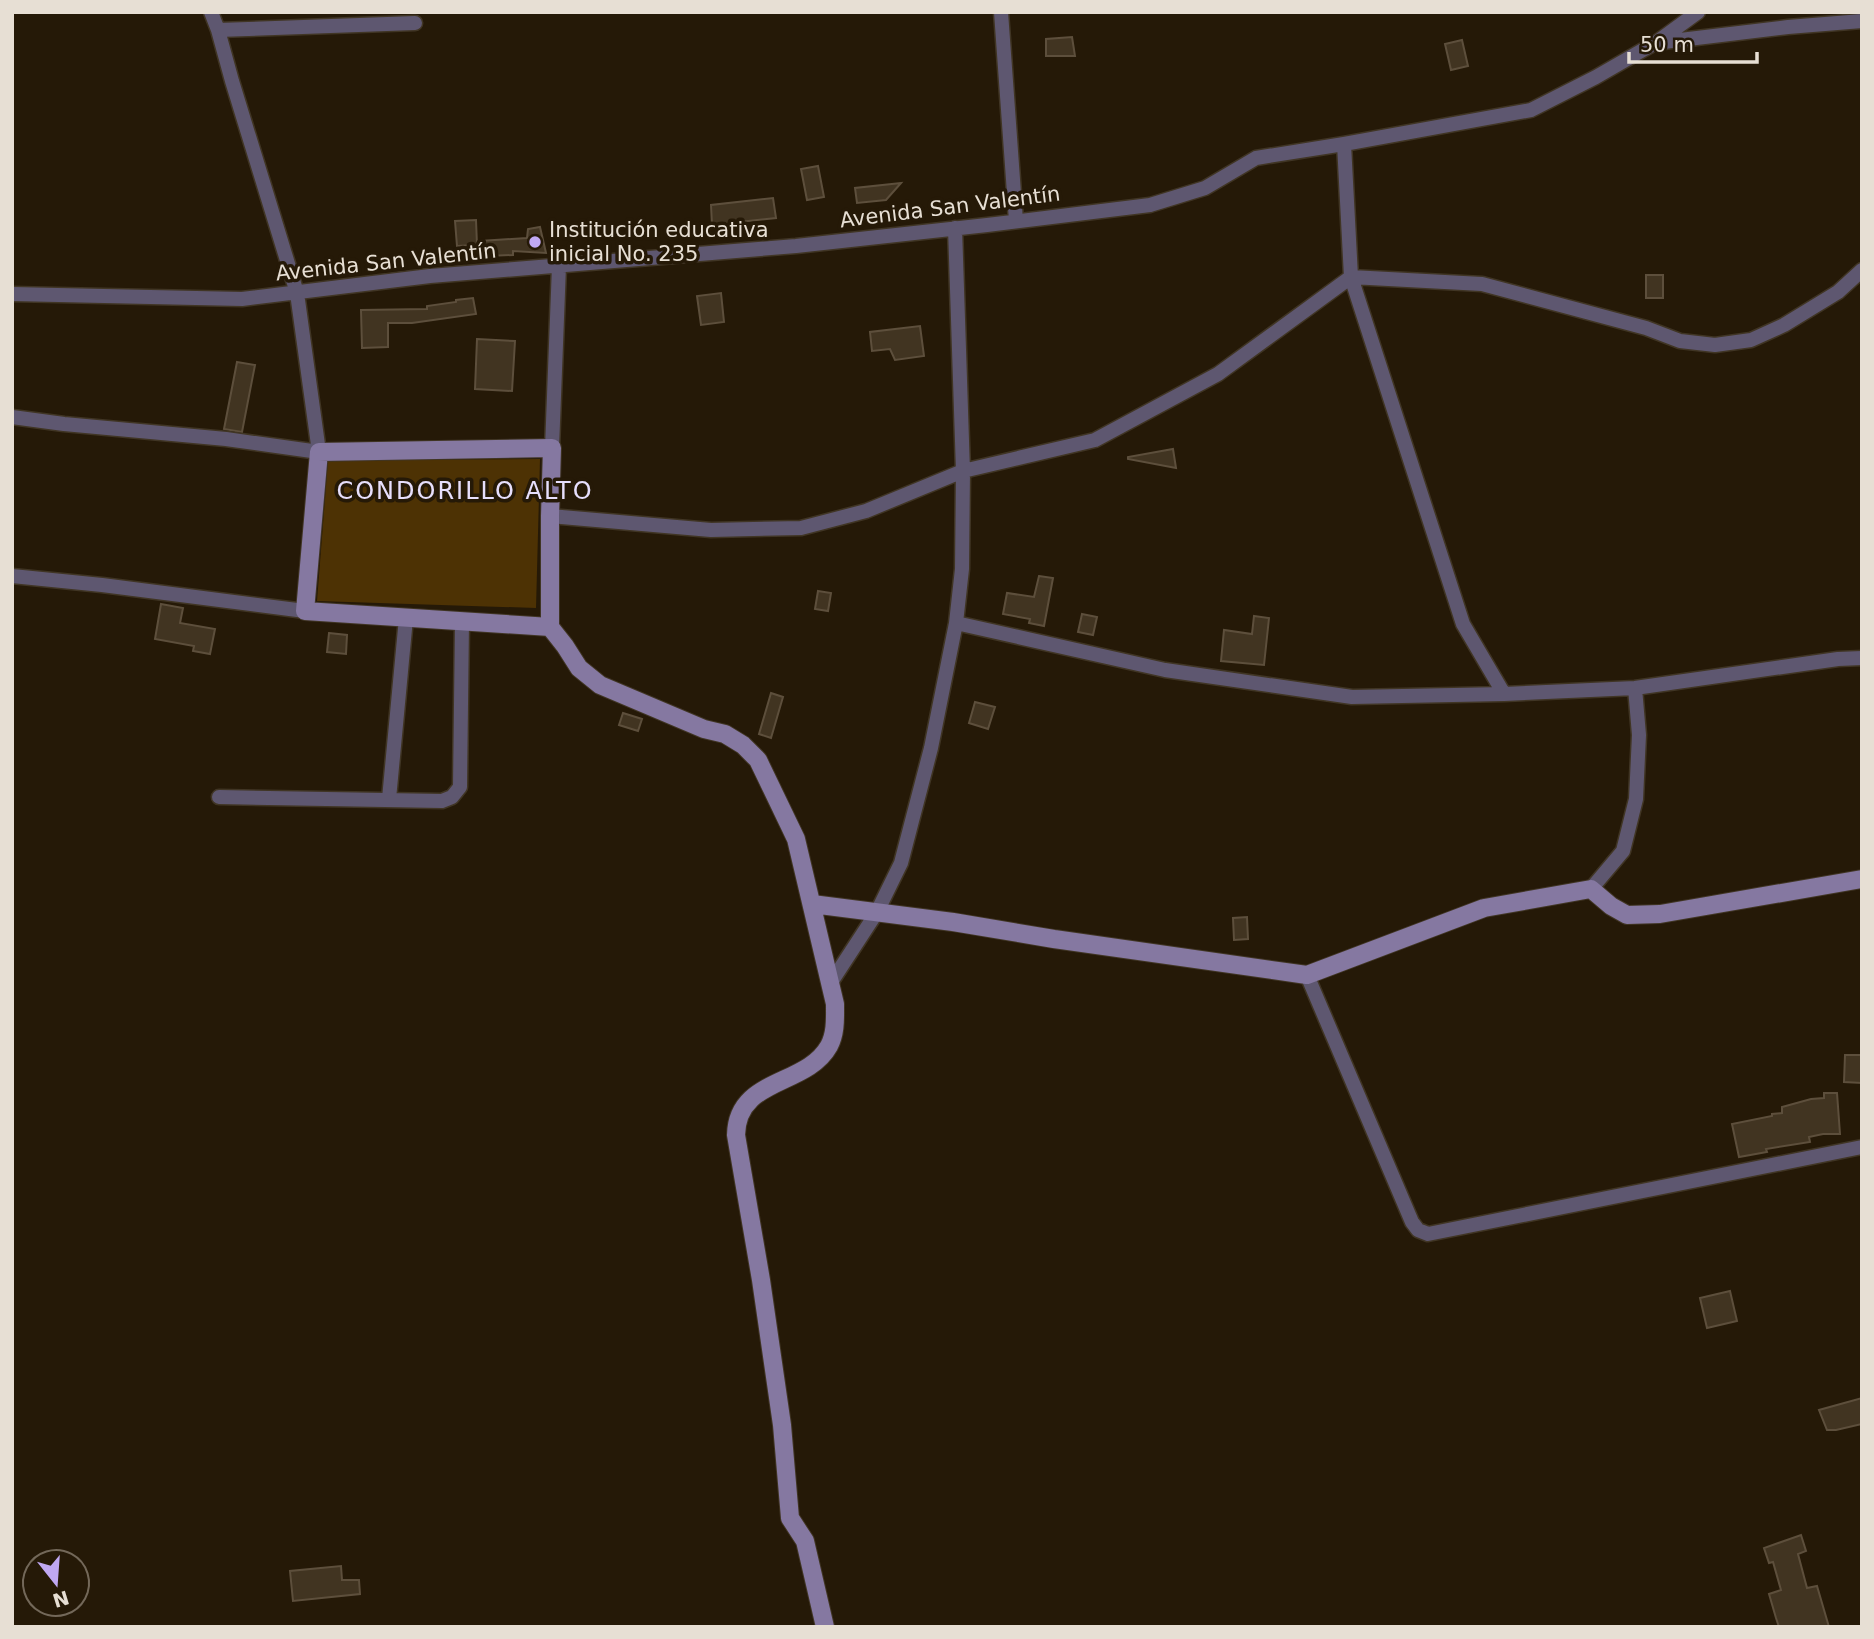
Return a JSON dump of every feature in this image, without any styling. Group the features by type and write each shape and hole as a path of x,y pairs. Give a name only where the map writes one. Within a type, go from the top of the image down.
{"street":[{"path":"211,12 298,293 318,452 305,611"},
{"path":"1001,12 1016,221"},
{"path":"1655,43 1698,12"},
{"name":"Avenida San Valentín","path":"12,294 242,299 430,276 796,246 1150,205 1205,188 1256,158 1531,110 1655,43 1862,21"},
{"path":"218,30 415,23"},
{"path":"1344,144 1351,277 1463,624 1504,694"},
{"path":"830,984 877,912 901,863 931,748 956,623 962,569 963,471 955,228"},
{"path":"559,266 550,516 550,627 579,668 600,685 704,729 725,734 743,745 758,760 796,839 835,1004 836,1025 830,1045 818,1062 758,1093 740,1111 736,1122 782,1425 790,1518 805,1541 825,1627"},
{"path":"550,516 711,530 801,528 866,511 963,471 1095,440 1218,374 1351,277 1482,284 1646,328 1680,341 1715,345 1751,340 1784,325 1838,292 1862,270"},
{"path":"12,417 226,439 318,452 552,448"},
{"path":"12,576 305,611 550,627"},
{"path":"389,799 406,618"},
{"path":"219,797 442,801 453,797 460,786 461,622"},
{"path":"956,623 1165,670 1352,697 1635,688 1838,659 1862,658"},
{"path":"812,904 1307,975 1484,908 1591,889 1623,851 1636,799 1640,735 1635,688"},
{"path":"1591,889 1627,915 1660,914 1862,878"},
{"path":"1307,975 1412,1222 1418,1230 1428,1234 1862,1147"}],"shaded area":[{"path":"540,459 536,608 317,601 328,460"}],"building":[{"path":"1072,37 1075,56 1046,56 1046,39"},
{"path":"1462,40 1468,66 1451,70 1445,44"},
{"path":"818,166 824,197 807,200 801,169"},
{"path":"901,183 886,200 857,203 855,188"},
{"path":"773,198 776,218 712,225 711,205"},
{"path":"476,220 477,245 457,246 455,221"},
{"path":"540,227 546,253 513,251 513,255 488,256 488,250 481,250 480,241 527,238 528,229"},
{"path":"1646,275 1663,275 1663,298 1646,298"},
{"path":"721,293 724,322 701,325 697,296"},
{"path":"473,298 476,314 412,323 388,323 388,347 362,348 361,310 427,309 427,306"},
{"path":"920,326 924,356 895,360 890,349 872,351 870,332"},
{"path":"477,339 515,341 512,391 475,389"},
{"path":"237,362 255,365 242,432 224,429"},
{"path":"1173,449 1176,468 1128,459 1128,457"},
{"path":"1039,576 1053,578 1044,626 1029,623 1030,619 1003,614 1007,593 1034,597"},
{"path":"818,591 831,593 828,611 815,609"},
{"path":"161,604 183,608 180,623 215,629 210,654 193,651 194,646 155,639"},
{"path":"1082,614 1097,617 1093,635 1078,632"},
{"path":"1254,616 1269,618 1264,665 1221,661 1224,630 1252,634"},
{"path":"329,633 347,635 346,654 327,652"},
{"path":"771,693 783,697 771,738 759,734"},
{"path":"975,702 995,707 988,729 969,723"},
{"path":"623,713 642,719 638,731 619,725"},
{"path":"1247,917 1248,939 1234,940 1233,918"},
{"path":"1845,1055 1862,1055 1862,1083 1844,1082"},
{"path":"1824,1093 1837,1093 1840,1134 1809,1137 1810,1142 1766,1149 1767,1152 1739,1157 1732,1124 1782,1113 1782,1107 1824,1098"},
{"path":"1730,1291 1737,1321 1707,1328 1700,1298"},
{"path":"1862,1398 1862,1424 1827,1430 1819,1410"},
{"path":"1801,1535 1806,1551 1798,1554 1807,1588 1817,1586 1829,1627 1779,1627 1776,1618 1769,1594 1781,1590 1773,1562 1769,1563 1764,1548"},
{"path":"341,1566 342,1580 359,1580 360,1594 293,1601 290,1571"}],"place":[{"name":"Institución educativa inicial No. 235","path":"535,242"}],"district":[{"name":"CONDORILLO ALTO","path":"465,491"}]}
